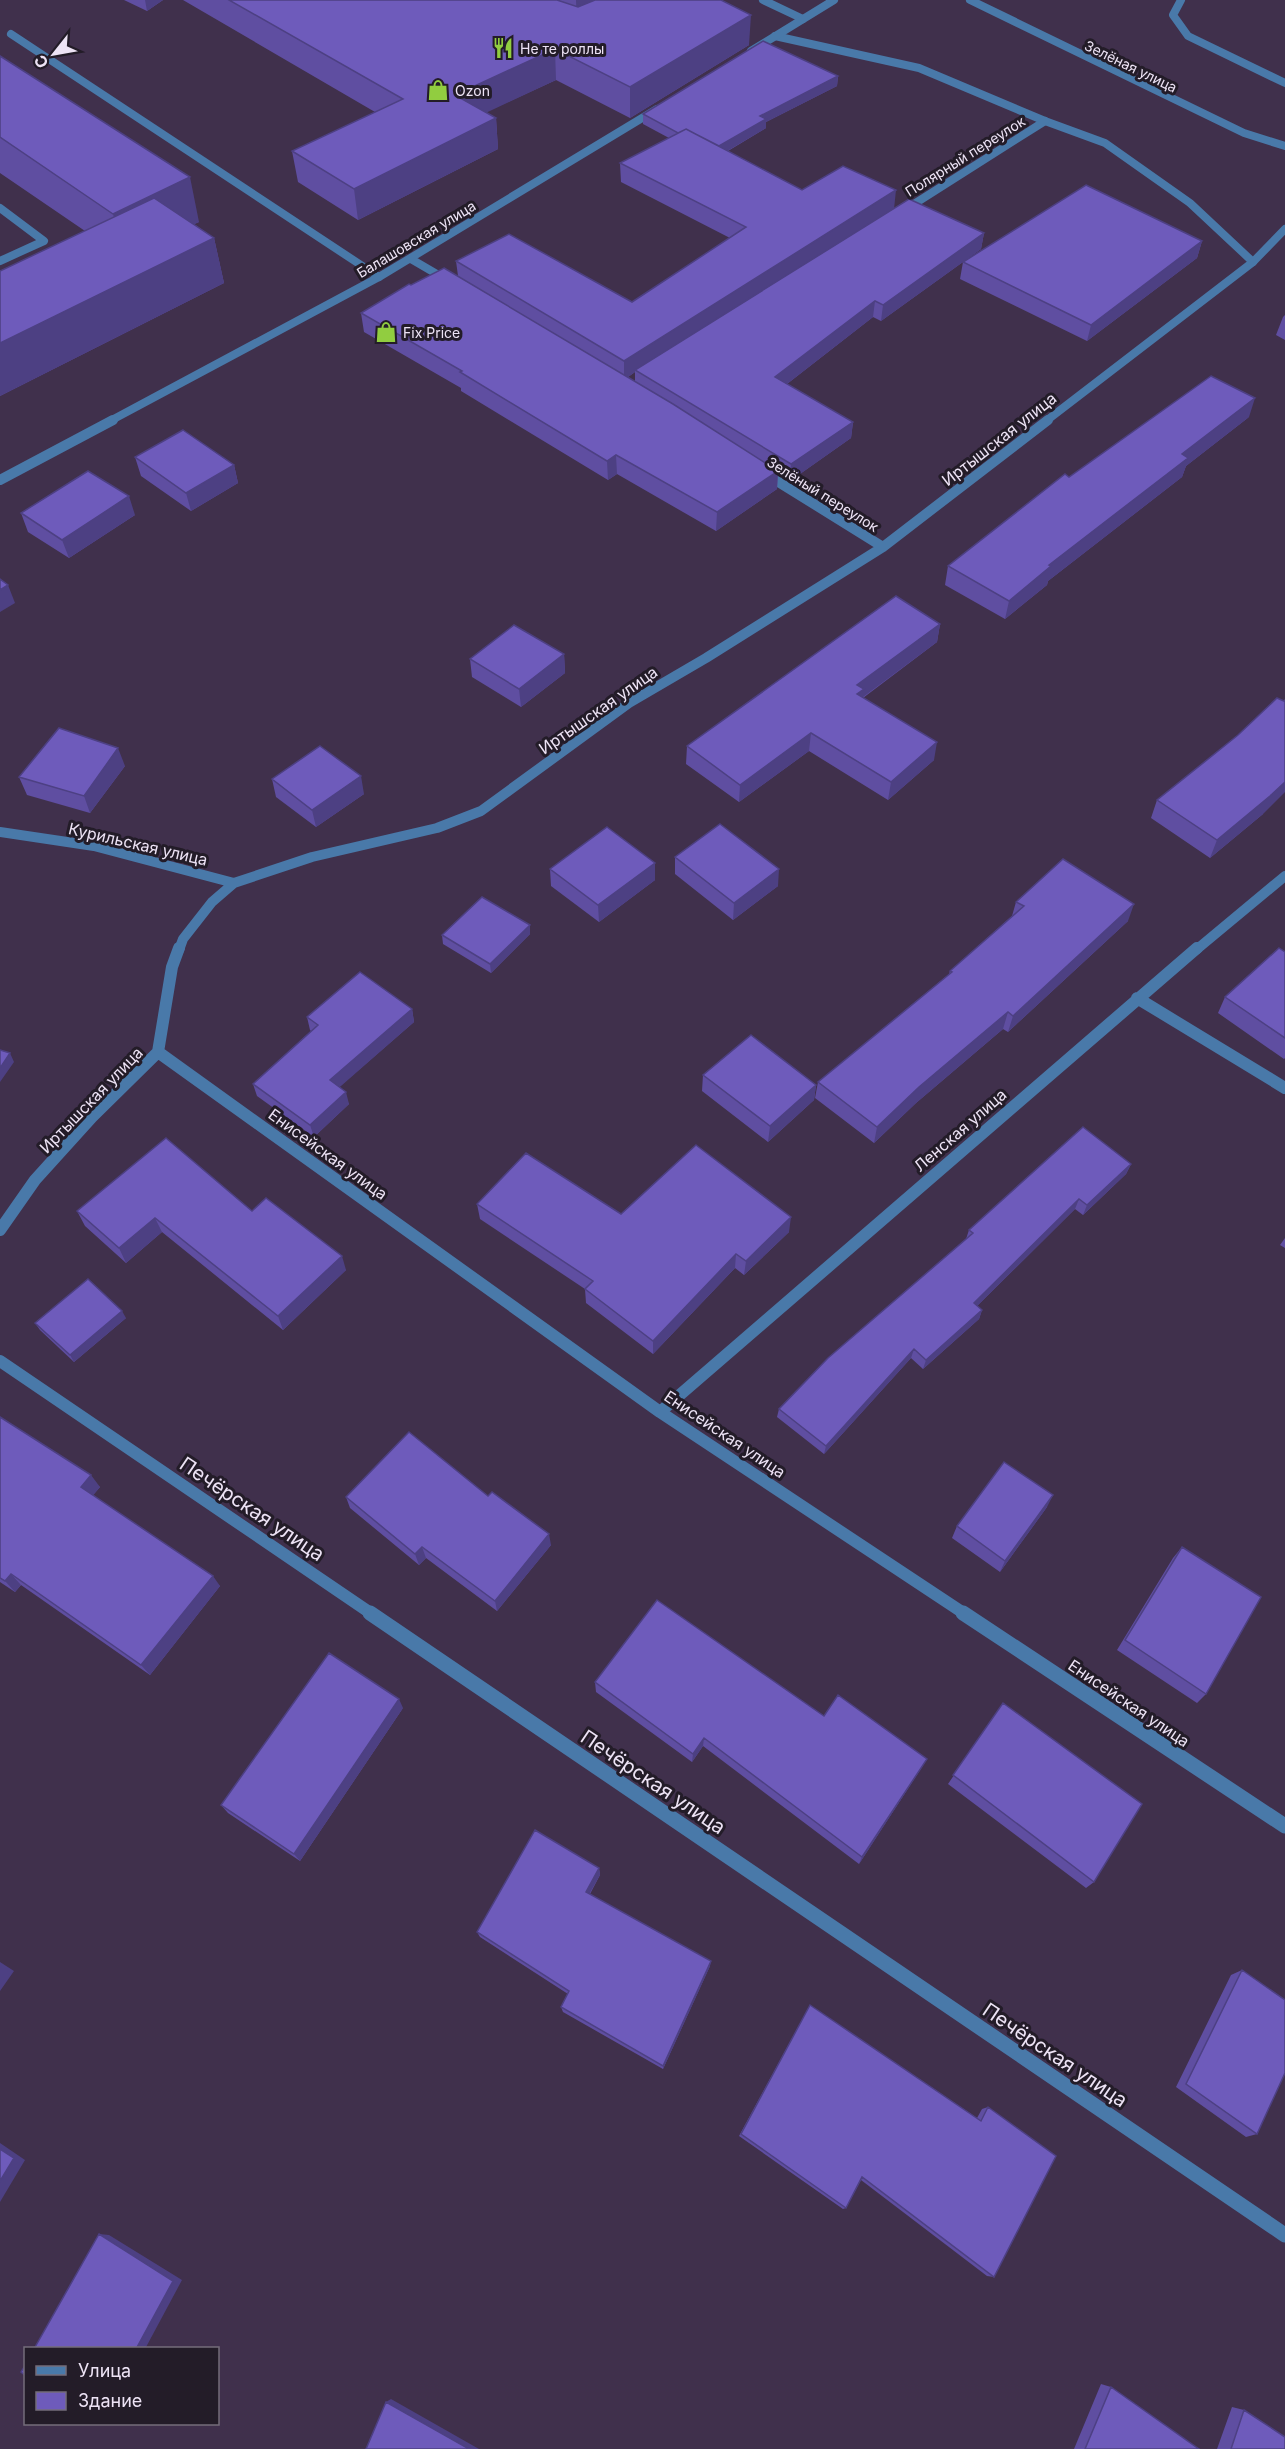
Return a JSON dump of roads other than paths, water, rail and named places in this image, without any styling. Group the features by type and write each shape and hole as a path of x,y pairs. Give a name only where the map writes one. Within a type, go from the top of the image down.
{"street":[{"path":"763,0 803,19"},
{"path":"745,55 834,0"},
{"name":"Зелёная улица","path":"970,0 1244,133 1285,146"},
{"path":"1181,0 1173,15 1188,36 1285,83"},
{"path":"11,34 379,277"},
{"path":"775,36 919,68 1045,122 1106,143 1190,203 1253,262"},
{"name":"Балашовская улица","path":"0,480 411,259 664,104"},
{"name":"Полярный переулок","path":"895,216 1045,122"},
{"path":"0,208 44,241 0,261"},
{"name":"Иртышская улица","path":"0,1230 49,1164 92,1117 158,1052 172,967 183,939 212,902 234,883 312,857 437,828 481,811 629,703 706,658 883,547 1253,262 1285,229"},
{"path":"411,259 452,283"},
{"name":"Зелёный переулок","path":"754,466 883,547"},
{"name":"Курильская улица","path":"0,832 94,846 234,883"},
{"name":"Ленская улица","path":"660,1412 1137,998 1285,876"},
{"path":"1137,998 1285,1088"},
{"name":"Енисейская улица","path":"158,1052 660,1412 1285,1826"},
{"name":"Печёрская улица","path":"0,1361 1285,2235"}],"place":[{"name":"Не те роллы","path":"503,48"},
{"name":"Ozon","path":"438,90"},
{"name":"Fix Price","path":"386,332"}]}
